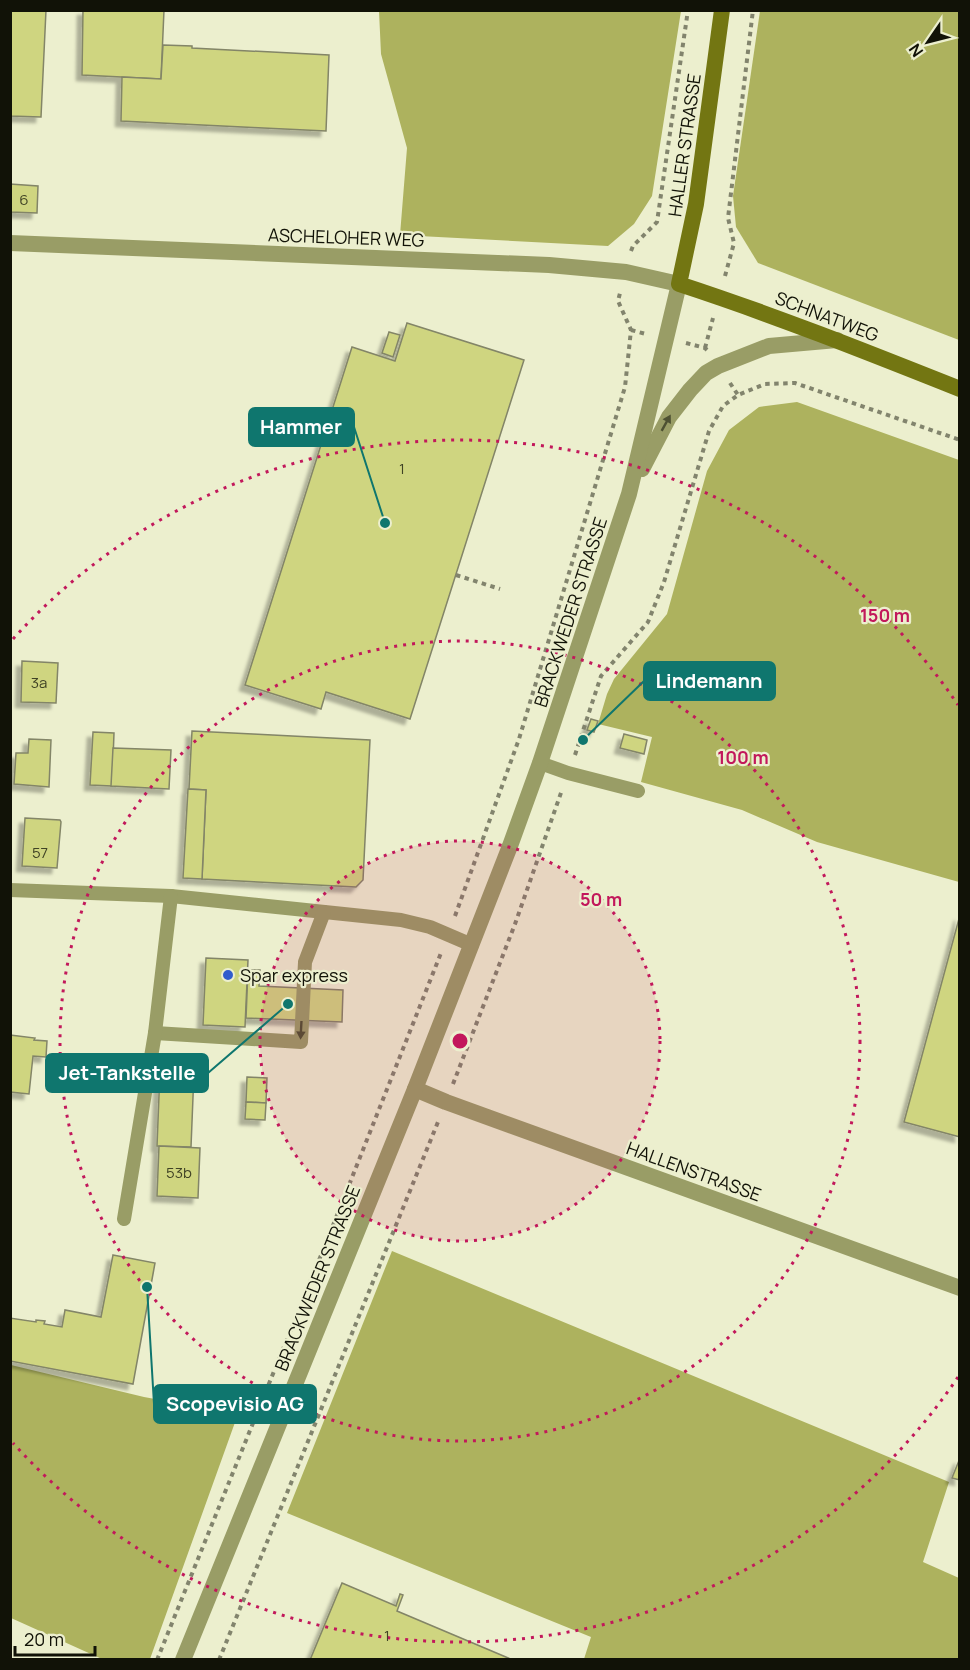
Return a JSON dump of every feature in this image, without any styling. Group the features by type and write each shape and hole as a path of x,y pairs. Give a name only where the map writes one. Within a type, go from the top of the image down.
{"main road":[{"name":"HALLER STRASSE","path":"679,284 696,204 722,10"},
{"name":"SCHNATWEG","path":"679,284 837,340 960,389"}],"street":[{"name":"ASCHELOHER WEG","path":"10,243 549,265 626,272 679,284"},
{"name":"BRACKWEDER STRASSE","path":"183,1659 415,1089 540,764 629,494 679,284"},
{"path":"629,494 669,417 706,374 718,366 769,346 837,340"},
{"name":"HALLENSTRASSE","path":"415,1089 960,1288"}],"lane":[{"path":"540,764 638,791"},
{"path":"10,890 171,896 401,920 430,927 472,945"},
{"path":"124,1219 155,1033 171,896"},
{"path":"155,1033 301,1042 305,962 324,912"}],"path":[{"path":"633,246 657,222 688,10"},
{"path":"734,243 728,218 753,10"},
{"path":"157,1659 448,935 519,739 625,387 631,330 618,301"},
{"path":"219,1659 446,1102 515,924 602,676 648,622 664,582 710,431 723,406 738,395 765,384 795,383 960,440"},
{"path":"456,575 500,589"}],"green space":[{"path":"379,11 681,11 652,196 634,224 608,246 400,235 407,148 381,54"},
{"path":"760,11 959,11 959,340 758,263 736,227 733,196"},
{"path":"797,402 959,460 959,882 817,842 742,810 641,782 652,737 598,724 614,679 667,614 707,471 729,430 759,407"},
{"path":"392,1251 949,1482 923,1562 959,1578 959,1659 584,1659 591,1637 287,1513"},
{"path":"11,1365 144,1397 238,1414 150,1659 102,1659 11,1618"}],"building":[{"path":"10,10 46,10 41,117 10,116"},
{"path":"83,10 164,10 161,79 82,75"},
{"path":"163,45 329,55 326,131 121,121 122,77 161,79"},
{"path":"10,184 38,186 37,213 10,212"},
{"path":"407,323 524,360 410,719 326,692 321,709 245,685 352,347 395,361"},
{"path":"389,332 400,335 393,357 382,353"},
{"path":"22,661 58,663 56,703 21,702"},
{"path":"591,719 598,721 594,732 587,730"},
{"path":"192,731 370,740 363,880 356,887 202,879 206,790 189,789"},
{"path":"93,732 114,733 112,786 90,785"},
{"path":"624,734 647,740 644,754 620,748"},
{"path":"29,739 51,740 49,787 14,784 16,753 28,753"},
{"path":"113,748 171,750 169,789 111,786"},
{"path":"188,789 206,790 202,879 183,878"},
{"path":"25,818 60,820 57,868 22,866"},
{"path":"960,915 960,1137 904,1122"},
{"path":"206,958 248,960 245,1027 203,1025"},
{"path":"248,970 260,970 259,986 343,990 342,1022 246,1018"},
{"path":"10,1035 47,1041 46,1057 33,1056 29,1094 10,1092"},
{"path":"160,1071 194,1072 191,1147 157,1146"},
{"path":"247,1077 267,1078 266,1103 246,1102"},
{"path":"246,1102 266,1103 265,1120 245,1119"},
{"path":"159,1146 200,1148 198,1198 157,1196"},
{"path":"113,1255 155,1263 133,1384 10,1361 10,1318 45,1321 44,1324 62,1327 65,1310 101,1317"},
{"path":"960,1458 960,1480 952,1478"},
{"path":"342,1583 396,1606 400,1594 403,1595 397,1611 513,1660 310,1660"}],"place":[{"name":"Hammer","path":"385,523"},
{"name":"Lindemann","path":"583,740"},
{"name":"Spar express","path":"228,975"},
{"name":"Jet-Tankstelle","path":"288,1004"},
{"name":"Scopevisio AG","path":"147,1287"}]}
